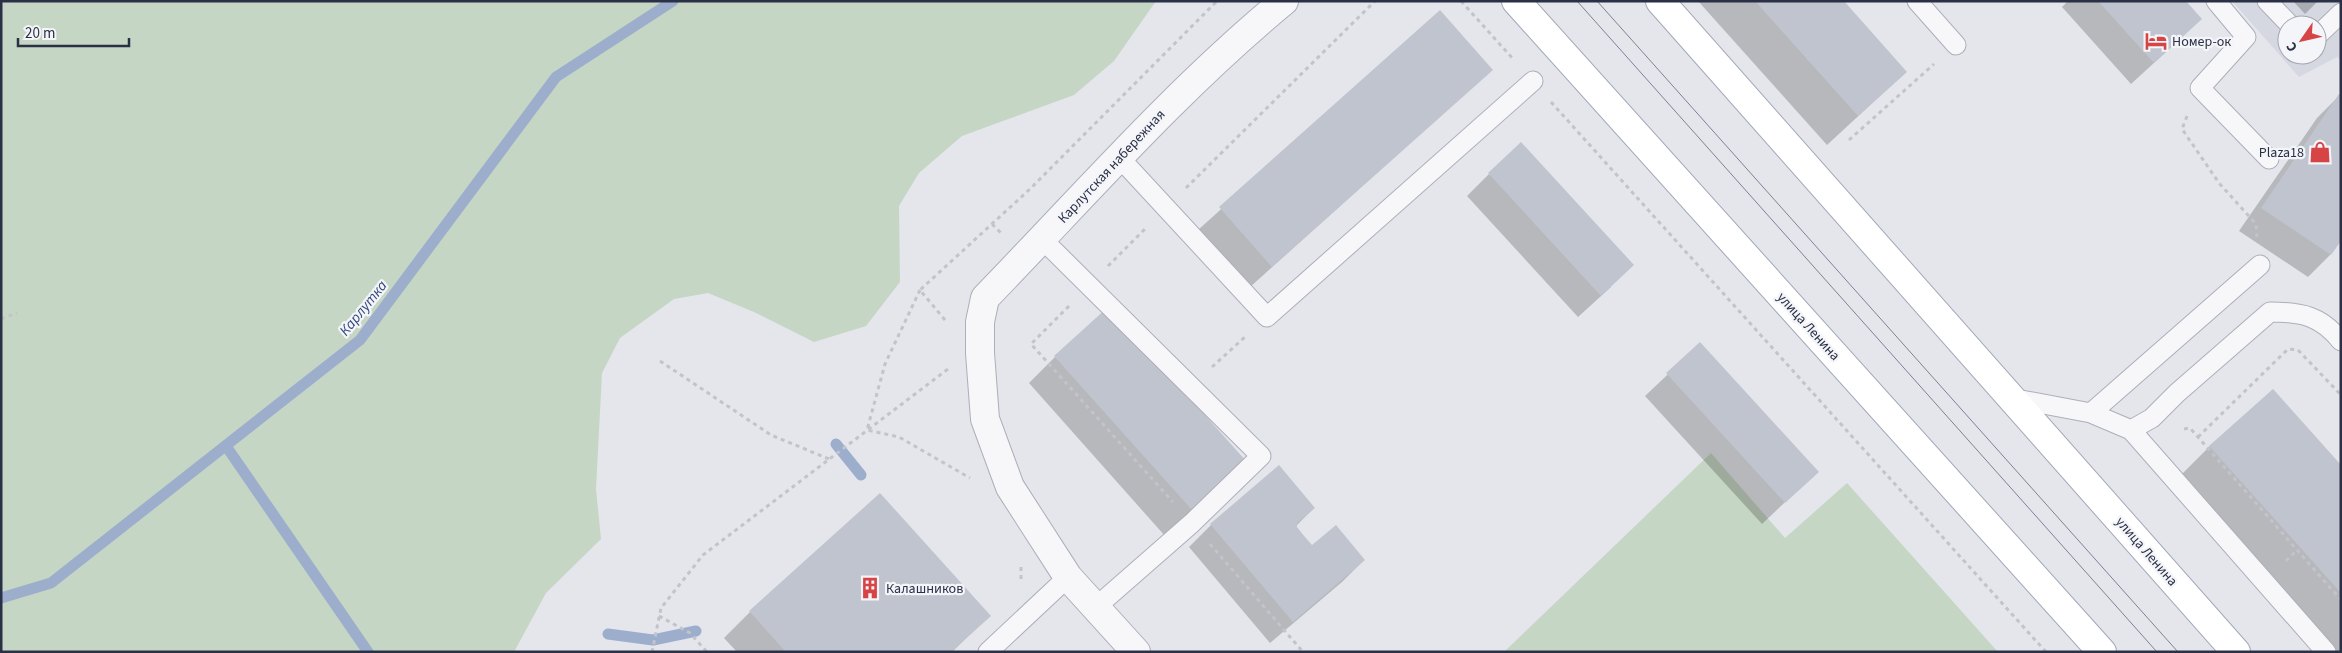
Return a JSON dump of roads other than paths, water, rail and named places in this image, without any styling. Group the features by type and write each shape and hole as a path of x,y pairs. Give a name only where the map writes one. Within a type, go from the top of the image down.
{"main road":[{"name":"улица Ленина","path":"1516,1 2102,652"},
{"name":"улица Ленина","path":"1660,1 2236,652"}],"street":[{"name":"Карлутская набережная","path":"1136,652 1068,577 1010,487 985,419 980,353 980,322 985,298 1042,240 1118,156 1242,36 1284,1"}],"lane":[{"path":"1917,1 1956,45"},
{"path":"2216,1 2246,37 2200,88 2269,159"},
{"path":"2267,1 2280,15"},
{"path":"2327,27 2341,14"},
{"path":"1118,156 1267,317 1533,81"},
{"path":"1042,240 1090,285 1261,456 1192,523 1096,608"},
{"path":"2092,414 2260,265"},
{"path":"2131,430 2152,418 2177,393 2270,312 2293,312 2313,318 2329,326 2341,341"},
{"path":"2011,398 2092,414 2131,430 2326,652"},
{"path":"988,652 1068,577"}],"waterway":[{"name":"Карлутка","path":"1,598 51,583 360,340 556,77 673,1"},
{"path":"836,444 861,475"},
{"path":"226,446 368,652"},
{"path":"608,634 653,640 696,631"}],"tram line":[{"path":"1577,1 2157,652"},
{"path":"1597,1 2178,652"}],"place":[{"name":"Номер-ок","path":"2156,41"},
{"name":"Plaza18","path":"2320,152"},
{"name":"Калашников","path":"870,588"}]}
